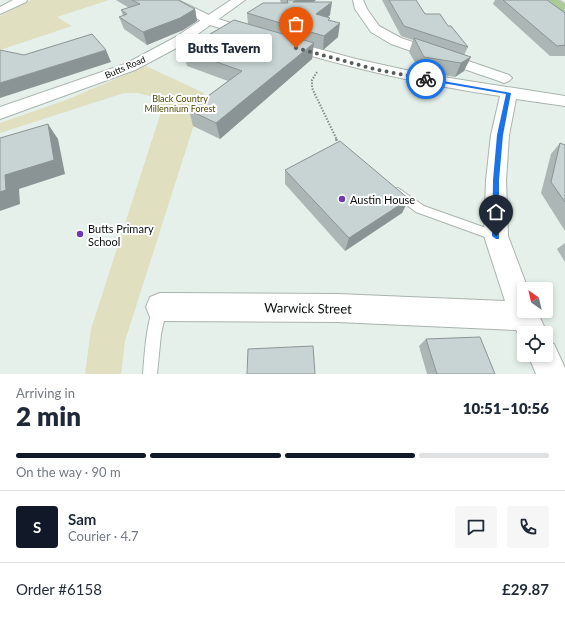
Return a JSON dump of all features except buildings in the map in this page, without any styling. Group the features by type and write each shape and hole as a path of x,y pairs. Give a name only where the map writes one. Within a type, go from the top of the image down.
{"highway":[{"path":"552,0 565,10"}],"street":[{"path":"0,11 22,0"},
{"path":"168,0 211,21 326,57 378,70 506,86 565,101"},
{"name":"Butts Road","path":"0,113 130,67 179,41 211,21 240,0"},
{"path":"358,0 361,9 376,29 396,41 506,86"},
{"path":"506,86 496,180 496,236 528,324"},
{"name":"Warwick Street","path":"160,307 337,308 528,324"},
{"path":"546,362 552,374"}],"lane":[{"path":"389,185 420,209 496,236"},
{"name":"Warwick Street","path":"150,374 154,334 160,307"}],"path":[{"path":"326,57 312,80 312,88 339,146"}],"green space":[{"path":"31,0 109,0 57,17 72,26 0,50 0,16"},
{"name":"Black Country Millennium Forest","path":"146,66 204,93 125,341 121,374 85,374 91,329 162,109 157,98 138,93 124,93 0,133 0,123 66,100"}],"way so far":[{"path":"296,48 378,70 426,79"}],"place":[{"name":"Butts Tavern","path":"296,48"},
{"name":"Austin House","path":"342,199"},
{"name":"Butts Primary School","path":"80,234"}],"route":[{"path":"426,79 508,93 500,135 496,180 496,236"}]}
